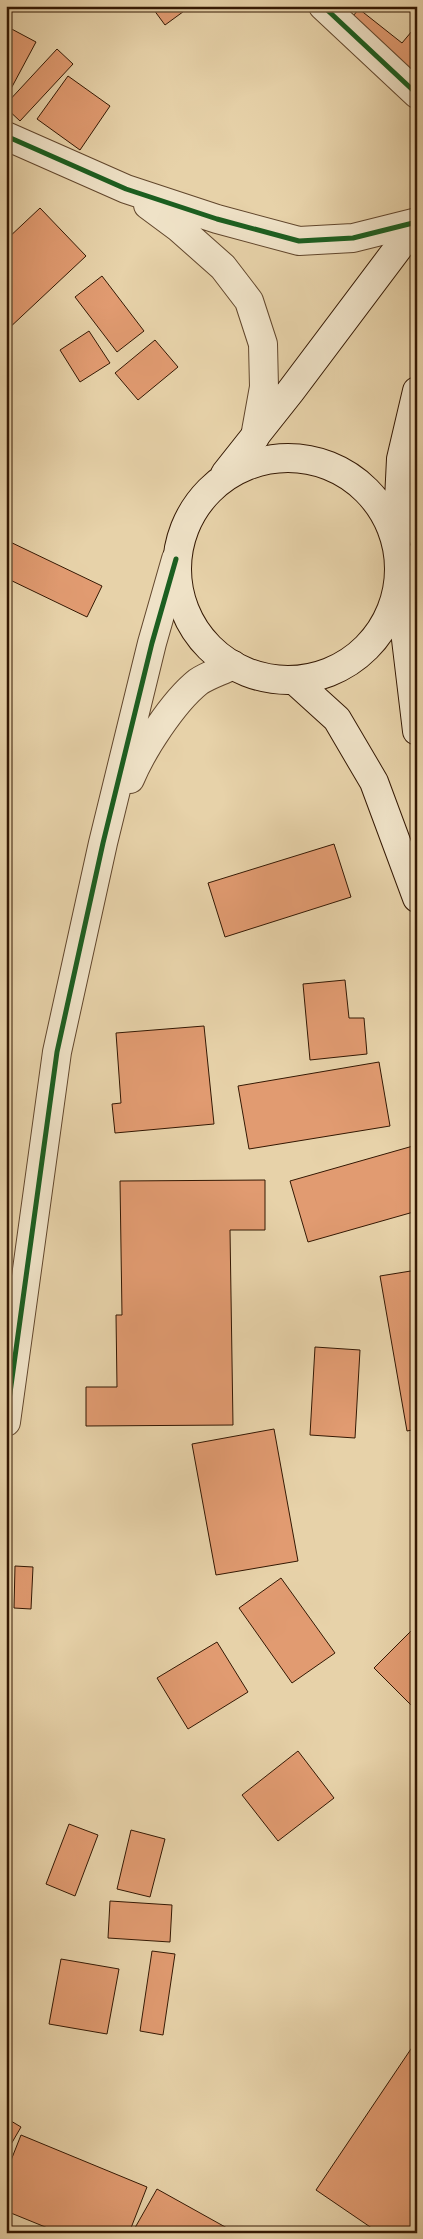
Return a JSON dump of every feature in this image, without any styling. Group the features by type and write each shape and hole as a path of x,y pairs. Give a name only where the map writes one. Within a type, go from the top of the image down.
{"street":[{"path":"323,6 417,94"},
{"path":"6,136 126,189 218,219 299,241 354,238 417,222"},
{"path":"126,189 180,228 223,267 250,301 263,344 264,387 255,437"},
{"path":"6,1422 57,1052 103,843 152,643 184,528 199,500 222,479 255,437 417,222"},
{"path":"417,391 401,459 397,547 417,731"},
{"path":"222,479 250,464 281,458 313,460 342,472 367,491 386,517 397,547"},
{"path":"176,559 178,590 189,621 208,646 233,665 263,677 294,680 326,674 354,659 376,637 392,610 399,578"},
{"path":"103,843 138,761 168,715 199,682 233,665"},
{"path":"294,680 337,719 374,782 417,898"}],"building":[{"path":"151,6 191,6 165,25"},
{"path":"359,9 402,43 417,25 417,82 346,24"},
{"path":"6,26 36,42 6,98"},
{"path":"57,49 73,64 20,121 6,108 6,104"},
{"path":"68,76 110,106 80,150 37,119"},
{"path":"40,208 86,256 6,331 6,240"},
{"path":"102,276 144,331 117,352 75,297"},
{"path":"89,331 110,363 80,382 60,350"},
{"path":"155,340 178,367 138,400 115,373"},
{"path":"6,540 102,586 87,617 6,578"},
{"path":"334,844 351,897 225,937 208,883"},
{"path":"345,980 349,1018 364,1018 367,1054 310,1060 303,984"},
{"path":"204,1026 214,1124 115,1133 112,1104 121,1103 116,1033"},
{"path":"379,1062 390,1126 249,1149 238,1086"},
{"path":"413,1146 417,1159 417,1211 308,1242 290,1181"},
{"path":"265,1180 265,1230 230,1230 233,1425 86,1426 86,1387 117,1387 116,1315 122,1315 120,1181"},
{"path":"417,1270 417,1429 407,1431 380,1276"},
{"path":"315,1347 360,1350 355,1438 310,1435"},
{"path":"274,1429 298,1561 216,1575 192,1444"},
{"path":"15,1566 33,1567 31,1609 14,1608"},
{"path":"281,1578 335,1653 292,1683 239,1608"},
{"path":"417,1625 417,1711 374,1668"},
{"path":"217,1642 248,1692 188,1729 157,1678"},
{"path":"298,1751 334,1798 278,1841 242,1795"},
{"path":"69,1824 98,1835 75,1896 46,1884"},
{"path":"131,1830 165,1839 150,1897 117,1889"},
{"path":"110,1901 172,1905 170,1942 108,1938"},
{"path":"152,1951 175,1954 163,2035 140,2031"},
{"path":"61,1959 119,1969 107,2034 49,2024"},
{"path":"417,2040 417,2233 379,2233 316,2190"},
{"path":"6,2118 21,2127 10,2146 6,2144"},
{"path":"21,2135 147,2187 129,2233 60,2233 6,2211 6,2173"},
{"path":"157,2189 236,2233 132,2233"}],"cycle path":[{"path":"323,6 417,94"},
{"path":"6,136 126,189 217,219 299,241 353,238 417,222"},
{"path":"6,1422 57,1052 103,843 152,643 176,559"}]}
